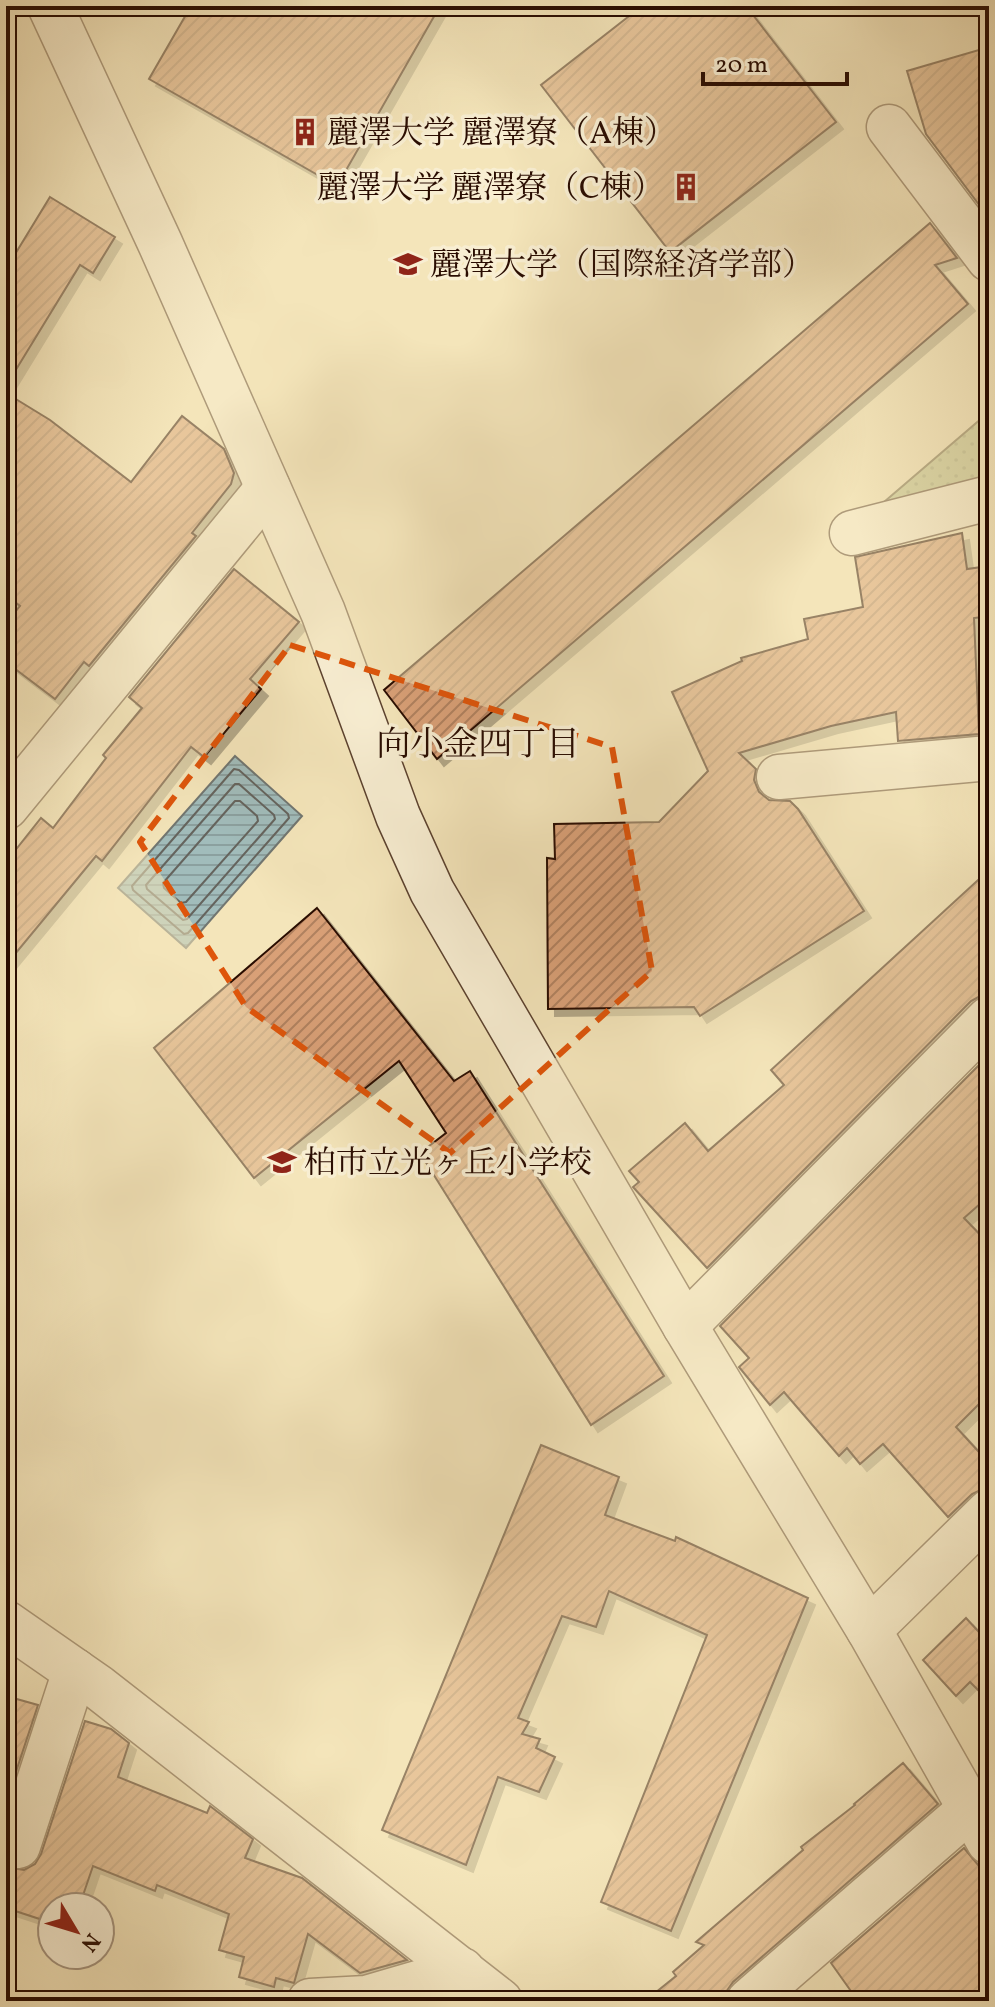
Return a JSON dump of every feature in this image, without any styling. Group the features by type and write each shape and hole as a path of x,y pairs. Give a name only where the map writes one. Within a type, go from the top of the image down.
{"street":[{"path":"50,6 160,243 323,612 398,816 432,891 685,1326 869,1630 979,1826 749,2001"},
{"path":"889,127 989,259"},
{"path":"6,807 268,488"},
{"path":"852,533 989,498"},
{"path":"779,777 989,758"},
{"path":"685,1326 989,1019"},
{"path":"869,1630 989,1512"},
{"path":"6,1623 75,1671 500,2001"},
{"path":"18,1846 75,1671"},
{"path":"310,2001 366,1998 462,1970"}],"highlighted area":[{"path":"290,645 612,747 652,971 450,1153 246,1007 140,842"}],"green space":[{"path":"989,412 989,481 877,508"}],"water":[{"path":"235,756 302,816 186,948 118,888"}],"building":[{"name":"麗澤大学 麗澤寮（A棟）","path":"191,6 440,6 337,186 149,79"},
{"name":"麗澤大学 麗澤寮（C棟）","path":"642,6 746,6 836,122 670,252 541,85"},
{"path":"989,47 989,218 926,134 907,71"},
{"path":"50,197 115,237 93,273 80,265 6,386 6,269"},
{"path":"930,223 957,258 935,265 968,304 437,759 384,690"},
{"path":"6,393 50,420 131,482 182,416 224,449 234,473 231,484 192,533 196,536 89,666 84,662 55,699 6,662 6,623 20,606 6,595"},
{"path":"962,533 967,569 989,566 989,616 974,618 979,734 898,741 896,712 831,726 739,753 756,769 754,780 759,792 769,800 790,801 798,809 864,911 700,1016 694,1007 548,1009 547,858 555,859 554,824 659,822 708,771 672,692 742,661 741,658 808,639 804,619 863,607 855,557"},
{"path":"234,569 299,622 250,679 261,689 204,757 191,747 102,861 96,856 6,965 6,862 41,818 53,828 106,758 103,755 142,708 129,697"},
{"path":"989,870 989,995 971,1001 707,1268 633,1187 639,1182 629,1171 685,1123 708,1151 784,1085 771,1070"},
{"path":"317,908 454,1081 470,1071 664,1376 591,1425 420,1153 446,1133 399,1061 254,1178 154,1048"},
{"path":"989,1055 989,1196 964,1218 989,1244 989,1394 956,1427 989,1463 989,1486 972,1494 948,1517 883,1444 860,1464 847,1448 839,1456 784,1392 770,1405 739,1367 749,1358 720,1326"},
{"path":"541,1445 619,1477 605,1515 675,1541 676,1537 808,1598 671,1931 601,1902 707,1635 609,1591 596,1627 562,1616 518,1718 529,1722 522,1734 540,1739 536,1748 555,1757 539,1792 498,1777 466,1865 382,1830"},
{"path":"966,1618 989,1643 989,1701 970,1682 956,1696 923,1660"},
{"path":"6,1696 38,1705 6,1802"},
{"path":"85,1721 111,1729 129,1743 118,1777 207,1813 210,1806 253,1839 245,1858 302,1878 407,1960 360,1973 308,1934 294,1983 276,1978 274,1987 239,1977 244,1957 219,1950 229,1914 157,1885 155,1891 93,1866 84,1891 36,1891 36,1918 6,1908 6,1867 24,1870 35,1864"},
{"path":"903,1763 938,1804 733,1982 726,1992 725,2001 645,2001 676,1976 673,1972 704,1945 696,1942 803,1850 801,1847"},
{"path":"964,1848 989,1878 989,2001 858,2001 831,1963"}],"place":[{"name":"麗澤大学 麗澤寮（A棟）","path":"305,132"},
{"name":"麗澤大学 麗澤寮（C棟）","path":"686,187"},
{"name":"麗澤大学（国際経済学部）","path":"408,264"},
{"name":"柏市立光ヶ丘小学校","path":"282,1162"}],"district":[{"name":"向小金四丁目","path":"478,743"}]}
